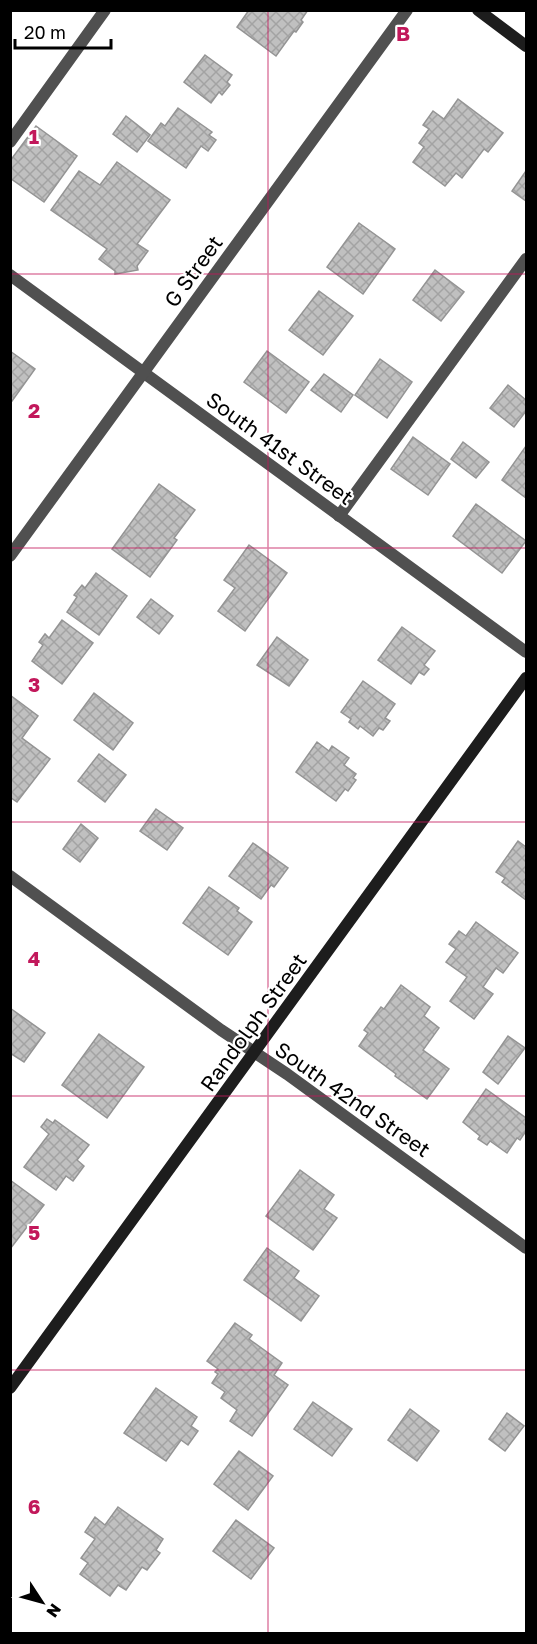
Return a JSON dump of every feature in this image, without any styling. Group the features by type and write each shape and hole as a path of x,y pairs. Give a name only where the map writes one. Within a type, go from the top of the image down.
{"main road":[{"path":"478,10 526,46"},
{"name":"Randolph Street","path":"10,1388 526,678"}],"street":[{"path":"10,142 105,10"},
{"name":"G Street","path":"10,556 407,10"},
{"path":"339,516 526,259"},
{"name":"South 41st Street","path":"10,275 526,652"},
{"name":"South 42nd Street","path":"10,876 526,1248"}],"building":[{"path":"249,10 308,10 301,20 303,22 276,56 237,27"},
{"path":"205,55 232,75 227,82 230,85 222,95 219,92 211,103 184,82"},
{"path":"458,99 503,133 488,152 484,149 462,178 456,173 445,186 413,162 424,147 419,143 429,129 423,125 433,111 444,119"},
{"path":"178,108 212,132 209,135 216,140 208,151 201,146 186,168 148,141 161,123 165,126"},
{"path":"126,116 150,135 137,152 113,134"},
{"path":"36,126 77,156 44,202 10,178 10,161"},
{"path":"117,162 170,200 137,244 148,251 137,266 138,270 115,274 115,271 99,259 107,249 51,210 79,171 100,185"},
{"path":"526,171 526,201 512,191"},
{"path":"359,223 395,249 363,294 327,267"},
{"path":"435,270 464,292 441,321 413,300"},
{"path":"319,291 353,316 323,355 289,330"},
{"path":"10,351 35,369 12,401 10,400"},
{"path":"267,351 309,382 286,413 244,382"},
{"path":"380,359 412,382 387,418 355,395"},
{"path":"324,374 353,395 341,412 311,390"},
{"path":"508,385 526,400 526,411 514,427 490,408"},
{"path":"413,437 450,464 428,495 391,469"},
{"path":"463,442 489,462 476,478 451,459"},
{"path":"526,446 526,498 502,480"},
{"path":"159,484 195,510 174,538 177,540 150,577 112,549"},
{"path":"476,504 526,541 502,573 453,536"},
{"path":"249,545 287,573 245,631 218,611 235,588 224,580"},
{"path":"96,573 127,596 99,635 67,612 77,597 74,595 82,585 85,588"},
{"path":"151,599 173,616 159,634 137,617"},
{"path":"62,620 93,643 62,684 32,661 43,645 39,642 45,634 49,638"},
{"path":"402,627 435,651 424,665 429,669 424,675 419,672 411,684 378,660"},
{"path":"277,637 308,660 289,686 257,665"},
{"path":"363,681 395,704 385,718 390,721 383,730 379,728 373,736 360,726 358,729 349,722 351,719 341,712"},
{"path":"94,693 133,723 113,750 74,720"},
{"path":"10,695 38,716 22,738 50,759 17,802 10,797"},
{"path":"317,742 329,751 332,746 349,758 344,765 356,774 353,778 356,780 348,791 345,789 336,801 296,772"},
{"path":"99,754 126,775 105,802 78,781"},
{"path":"156,809 183,828 167,850 140,831"},
{"path":"81,824 98,838 80,862 63,849"},
{"path":"518,841 526,847 526,900 502,882 505,878 496,872"},
{"path":"253,843 288,868 274,887 271,885 261,899 229,876"},
{"path":"209,887 239,908 237,911 252,922 228,955 183,923"},
{"path":"476,922 518,953 503,973 496,968 483,987 493,994 474,1019 450,1001 467,977 446,962 456,949 449,944 459,931 466,936"},
{"path":"401,985 430,1007 424,1016 439,1028 423,1050 449,1069 427,1099 359,1046 368,1033 364,1030 381,1007 384,1009"},
{"path":"10,1008 45,1033 24,1062 10,1053"},
{"path":"99,1034 144,1067 107,1118 62,1085"},
{"path":"508,1036 525,1048 498,1084 483,1072"},
{"path":"486,1089 526,1118 526,1131 520,1140 517,1138 507,1153 490,1141 487,1145 478,1139 480,1136 463,1122"},
{"path":"47,1119 53,1123 55,1120 89,1145 77,1160 84,1166 73,1181 66,1176 56,1190 24,1167 49,1134 41,1127"},
{"path":"300,1170 334,1195 324,1209 337,1218 313,1250 266,1216"},
{"path":"10,1180 44,1205 10,1249"},
{"path":"267,1248 299,1271 294,1278 319,1296 301,1321 244,1280"},
{"path":"235,1323 252,1335 249,1339 282,1363 274,1375 288,1385 252,1436 230,1421 237,1410 221,1398 225,1392 212,1383 218,1374 215,1372 218,1369 207,1361"},
{"path":"156,1388 197,1417 191,1426 198,1431 188,1445 181,1440 166,1461 124,1433"},
{"path":"313,1402 352,1429 332,1456 294,1429"},
{"path":"410,1409 439,1431 417,1461 388,1440"},
{"path":"507,1413 524,1426 505,1451 489,1439"},
{"path":"239,1451 273,1476 248,1510 214,1484"},
{"path":"118,1507 163,1539 156,1550 160,1553 147,1570 142,1567 126,1590 118,1585 110,1596 80,1574 88,1563 81,1558 95,1539 85,1532 95,1517 105,1525"},
{"path":"236,1520 274,1548 251,1579 213,1551"}]}
